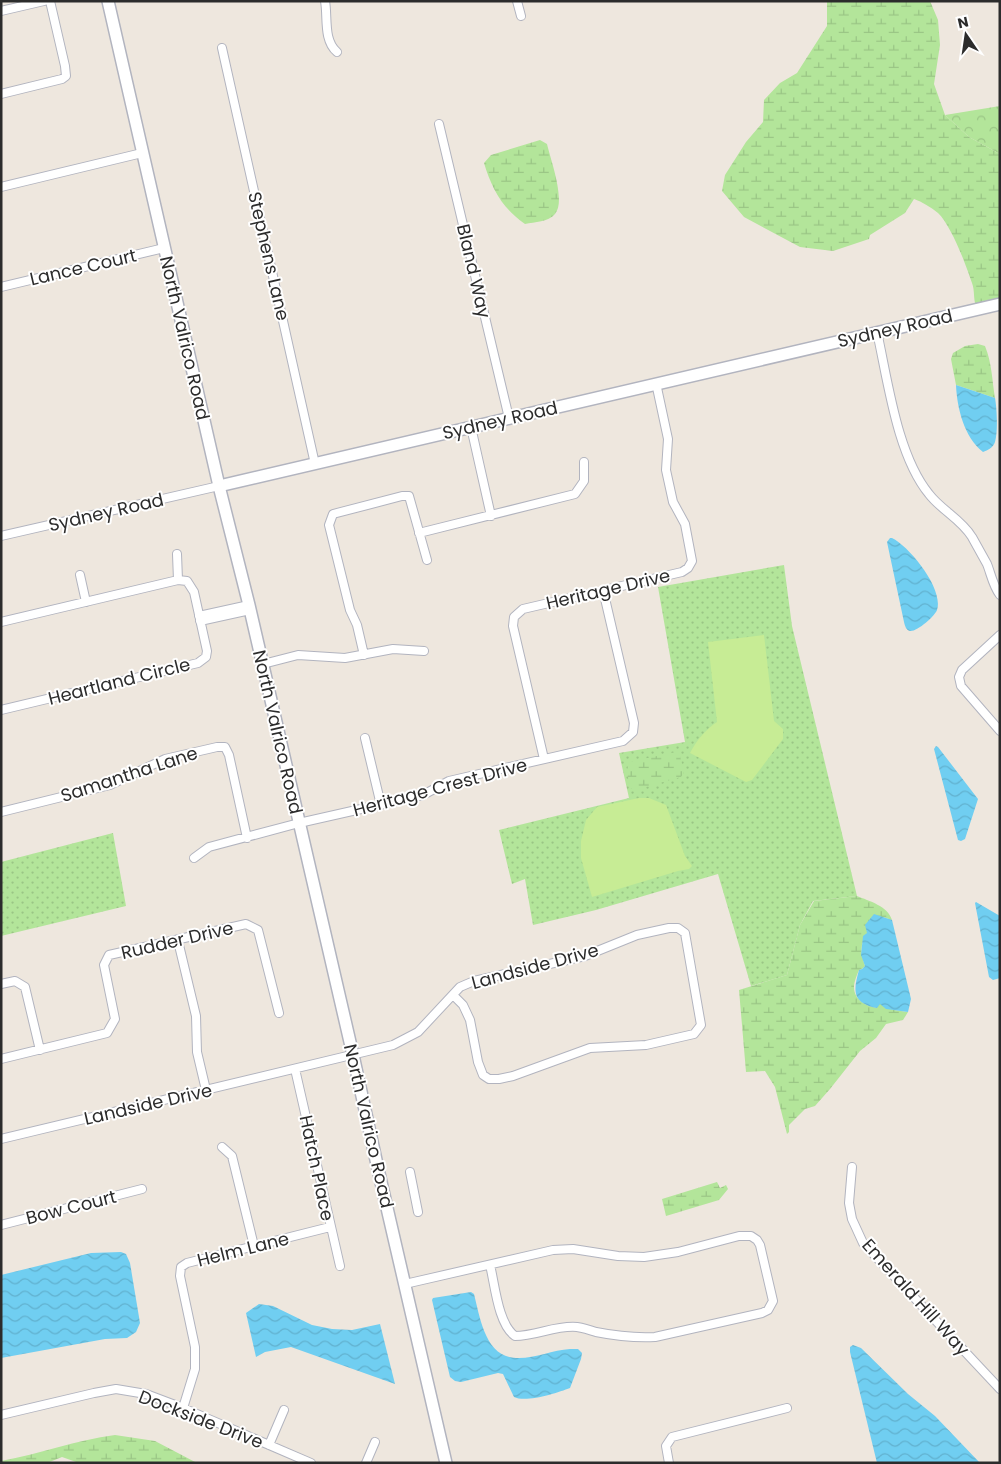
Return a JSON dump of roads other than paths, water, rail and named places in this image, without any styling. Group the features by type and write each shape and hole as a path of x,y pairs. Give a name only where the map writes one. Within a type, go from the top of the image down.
{"street":[{"path":"1,11 44,1"},
{"path":"1,94 62,80 66,76 66,66 50,1"},
{"name":"North Valrico Road","path":"108,1 219,486 263,664 446,1463"},
{"path":"325,1 329,38 332,48 337,52"},
{"path":"517,1 521,16"},
{"name":"Stephens Lane","path":"222,48 315,464"},
{"name":"Bland Way","path":"439,124 509,418"},
{"path":"1,187 142,153"},
{"name":"Lance Court","path":"1,286 164,248"},
{"name":"Sydney Road","path":"1,536 877,332 999,307"},
{"path":"877,332 902,441 914,471 930,495 958,519 971,535 987,564 996,590 1000,595"},
{"name":"Heritage Drive","path":"544,759 513,626 514,617 523,609 682,572 692,562 685,524 673,502 666,470 668,439 656,383"},
{"path":"471,427 491,516"},
{"path":"419,533 574,494 584,481 584,462"},
{"path":"364,655 357,625 350,610 329,525 333,514 402,496 409,496 427,560"},
{"path":"1,622 178,580 177,554"},
{"path":"80,575 86,602"},
{"name":"Heartland Circle","path":"1,710 198,663 206,657 207,651 194,592 187,581 178,580"},
{"name":"Heritage Crest Drive","path":"194,858 209,847 247,838 260,832 423,795 449,781 623,741 633,732 634,723 603,590"},
{"path":"200,619 249,607"},
{"path":"1000,635 962,670 959,677 961,686 1000,731"},
{"path":"263,664 298,655 345,658 393,648 424,652"},
{"path":"365,738 381,805"},
{"name":"Samantha Lane","path":"1,812 110,784 165,759 225,747 229,755 247,838"},
{"name":"Rudder Drive","path":"1,1059 107,1033 115,1018 104,965 110,956 246,924 258,930 279,1013"},
{"name":"Landside Drive","path":"1,1139 393,1044 418,1032 460,987 474,981 585,956 637,934 669,928 678,928 686,938 701,1024 694,1034 646,1045 590,1048 513,1076 499,1079 489,1078 483,1075 478,1062 470,1020 464,1006 453,995"},
{"path":"178,941 196,1016 197,1052 206,1090"},
{"path":"1,984 15,981 25,987 40,1050"},
{"name":"Hatch Place","path":"295,1069 340,1266"},
{"path":"222,1147 232,1156 254,1246"},
{"name":"Emerald Hill Way","path":"852,1167 849,1203 852,1219 863,1243 1000,1389"},
{"path":"410,1172 418,1212"},
{"name":"Bow Court","path":"1,1225 142,1189"},
{"name":"Helm Lane","path":"183,1408 195,1369 195,1347 180,1276 181,1267 187,1263 330,1227"},
{"path":"405,1284 553,1250 573,1249 618,1256 644,1257 678,1252 739,1236 751,1236 760,1245 773,1301 768,1310 762,1313 655,1337 617,1336 577,1327 557,1328 515,1336 509,1332 504,1323 490,1265"},
{"name":"Dockside Drive","path":"1,1415 94,1392 116,1389 146,1394 183,1408 311,1463"},
{"path":"669,1463 666,1446 672,1437 786,1408"},
{"path":"269,1445 284,1410"},
{"path":"366,1463 375,1442"}],"water":[{"path":"956,385 995,398 996,438 993,446 983,452 976,446 966,430 958,403"},
{"path":"890,538 908,550 916,559 931,580 938,601 936,613 913,631 908,630 904,622 887,542"},
{"path":"936,746 978,799 965,839 961,841 958,840 934,749"},
{"path":"976,902 1000,916 1000,978 993,980 989,977"},
{"path":"874,914 892,920 911,999 908,1012 886,1009 880,1004 877,1008 869,1006 863,1003 856,995 855,990 859,970 865,966 861,955 863,936 867,933 865,925"},
{"path":"121,1252 126,1254 130,1263 140,1323 136,1332 127,1338 105,1339 1,1358 1,1275 91,1253"},
{"path":"471,1292 474,1294 486,1334 497,1351 506,1356 523,1358 578,1349 582,1353 581,1359 570,1388 542,1397 519,1399 514,1397 503,1374 498,1373 461,1382 455,1381 450,1377 432,1300 433,1298"},
{"path":"259,1304 273,1306 312,1325 332,1329 352,1330 380,1324 395,1384 291,1347 265,1352 256,1357 246,1313"},
{"path":"853,1345 861,1348 908,1394 935,1416 980,1463 877,1463 850,1352 850,1347"}]}
